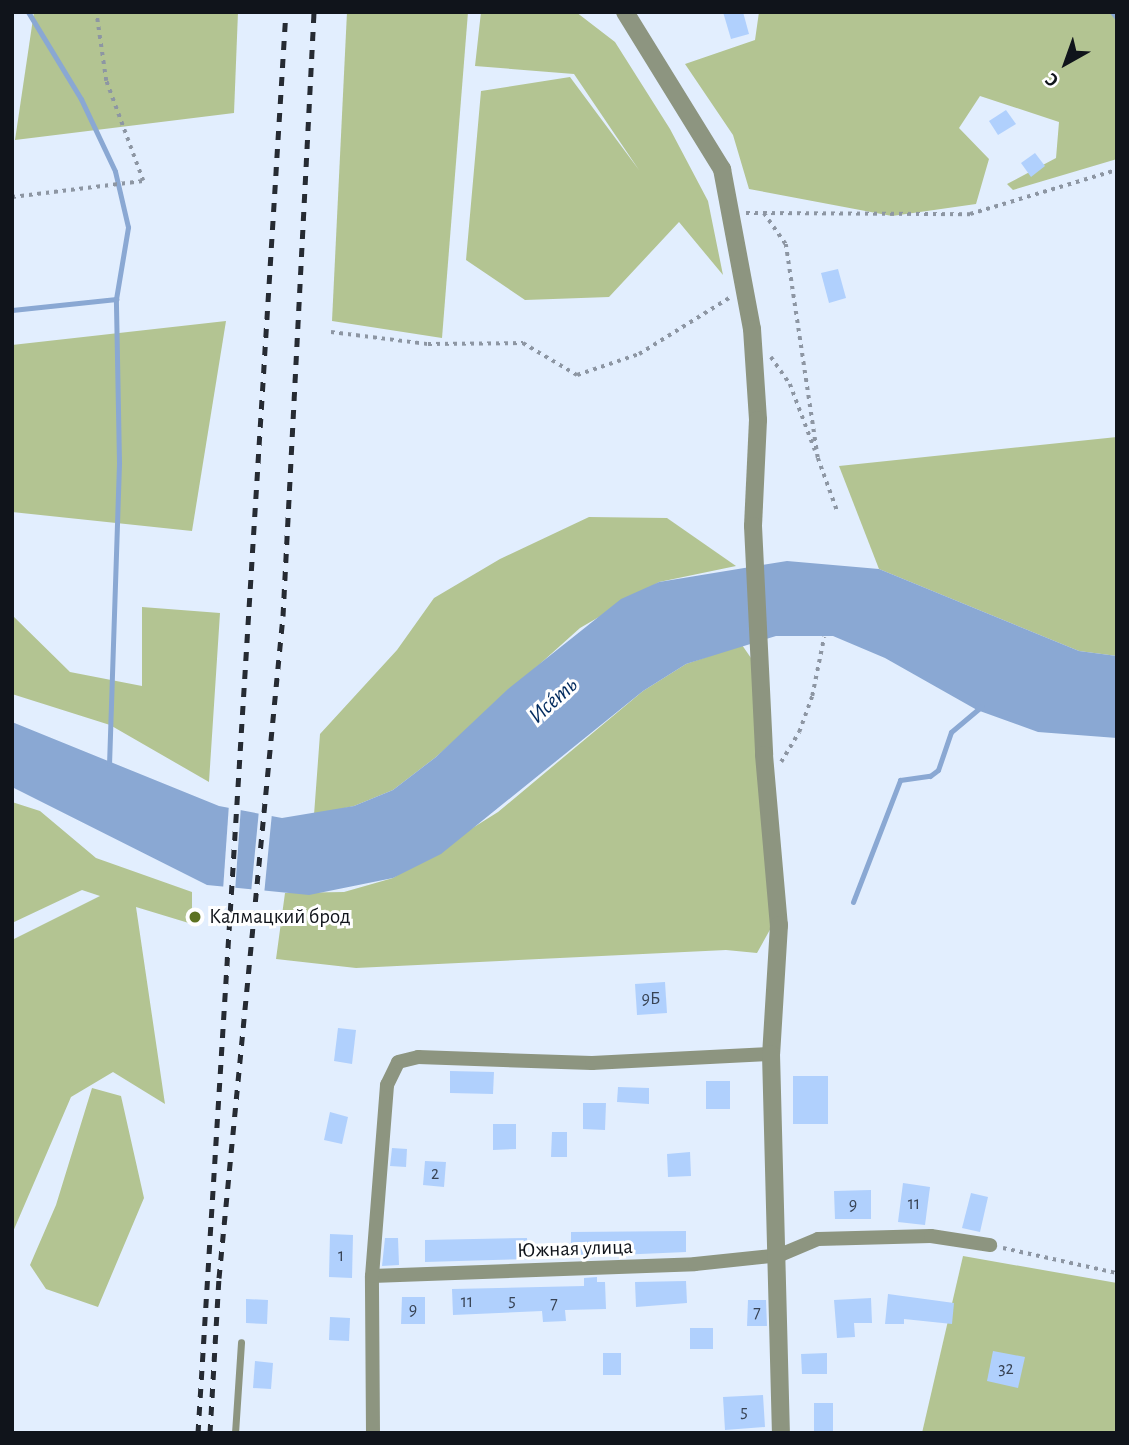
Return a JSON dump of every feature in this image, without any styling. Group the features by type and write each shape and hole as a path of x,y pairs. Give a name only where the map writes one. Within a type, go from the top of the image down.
{"street":[{"path":"625,12 722,169 752,329 758,419 753,526 767,784 779,925 771,1054 780,1255 781,1433"},
{"path":"373,1433 372,1276 387,1085 398,1062 418,1057 592,1063 771,1054"},
{"name":"Южная улица","path":"372,1276 606,1270 780,1255 818,1239 931,1236 990,1245"}],"lane":[{"path":"235,1433 241,1342"}],"path":[{"path":"12,197 144,181 106,81 96,12"},
{"path":"730,213 970,214 1117,170"},
{"path":"764,213 786,244 818,459"},
{"path":"331,332 428,344 523,343 577,374 639,354 719,302 744,293"},
{"path":"752,329 790,384 838,513"},
{"path":"767,784 799,732 820,665 824,637"},
{"path":"990,1245 1117,1273"}],"green space":[{"path":"34,12 238,12 234,113 15,140"},
{"path":"347,12 468,12 442,338 332,321"},
{"path":"481,12 576,12 615,42 670,129 708,201 723,275 679,222 609,297 525,300 466,260 481,91 570,77 639,170 574,74 475,66"},
{"path":"759,12 1117,12 1117,159 1013,190 1007,184 1056,158 1059,122 980,96 959,128 989,159 976,204 892,216 749,189 733,135 685,64 755,40"},
{"path":"226,321 192,531 12,512 12,345"},
{"path":"1117,437 1117,656 1079,651 879,569 839,466"},
{"path":"589,517 667,518 736,566 659,582 580,628 436,757 393,790 354,806 314,815 320,734 397,650 434,598 500,559"},
{"path":"142,607 220,613 209,782 110,725 12,694 12,615 70,672 142,686"},
{"path":"742,645 760,671 772,926 757,953 726,950 356,968 276,959 285,893 344,892 393,878 498,812 643,691 686,664"},
{"path":"12,802 40,811 96,858 192,892 192,924 136,907 165,1104 113,1072 71,1097 12,1234 12,940 100,896 82,890 12,923"},
{"path":"92,1088 121,1096 144,1198 98,1307 46,1289 30,1265 56,1205"},
{"path":"963,1256 1117,1283 1117,1433 922,1433"}],"water":[{"name":"Исе́ть","path":"787,561 879,569 1079,651 1117,656 1117,738 1038,732 977,710 885,658 833,636 776,636 686,664 643,691 441,854 393,878 309,895 207,885 12,787 12,722 219,806 282,818 354,806 393,790 436,757 508,689 621,599 659,582"}],"pier":[{"path":"229,804 241,806 235,892 223,890"},
{"path":"259,810 272,813 264,895 251,893"}],"building":[{"path":"723,12 743,12 749,34 731,39"},
{"path":"1006,110 1016,124 998,135 989,121"},
{"path":"1035,153 1045,166 1031,177 1021,163"},
{"path":"838,269 846,298 829,303 821,273"},
{"path":"665,982 667,1013 637,1015 635,984"},
{"path":"338,1028 356,1030 352,1064 334,1061"},
{"path":"450,1071 494,1072 493,1094 450,1093"},
{"path":"793,1076 828,1076 828,1124 793,1124"},
{"path":"706,1081 730,1081 730,1109 706,1109"},
{"path":"618,1087 649,1088 649,1104 617,1102"},
{"path":"583,1103 606,1103 605,1130 583,1129"},
{"path":"330,1112 348,1117 342,1144 324,1140"},
{"path":"493,1124 516,1124 516,1149 493,1150"},
{"path":"552,1132 567,1132 567,1157 551,1157"},
{"path":"392,1148 407,1149 406,1167 390,1166"},
{"path":"690,1152 691,1176 668,1177 667,1154"},
{"path":"425,1161 446,1162 444,1187 423,1185"},
{"path":"903,1183 930,1187 925,1225 898,1222"},
{"path":"871,1190 871,1219 835,1219 834,1191"},
{"path":"971,1193 988,1197 980,1232 962,1228"},
{"path":"686,1231 686,1252 571,1257 571,1232"},
{"path":"330,1234 353,1235 352,1278 329,1277"},
{"path":"385,1238 398,1238 399,1265 382,1266"},
{"path":"527,1238 528,1259 425,1262 425,1240"},
{"path":"597,1277 597,1282 605,1282 606,1309 565,1310 566,1321 543,1322 542,1311 453,1315 452,1289 584,1286 584,1278"},
{"path":"686,1281 687,1303 636,1307 635,1282"},
{"path":"888,1294 954,1303 952,1324 904,1319 904,1324 885,1324"},
{"path":"402,1297 425,1297 425,1324 401,1324"},
{"path":"871,1298 872,1323 854,1323 855,1337 837,1338 834,1300"},
{"path":"246,1299 268,1300 267,1324 246,1323"},
{"path":"748,1300 766,1300 767,1326 747,1326"},
{"path":"330,1317 350,1318 349,1341 329,1340"},
{"path":"690,1328 713,1328 713,1349 690,1349"},
{"path":"993,1351 1025,1357 1018,1388 987,1381"},
{"path":"603,1353 621,1353 621,1375 603,1375"},
{"path":"827,1353 827,1374 802,1374 801,1354"},
{"path":"255,1361 273,1363 271,1389 253,1388"},
{"path":"763,1395 765,1427 725,1430 723,1397"},
{"path":"814,1403 833,1403 833,1431 814,1431"}],"waterway":[{"path":"12,310 116,299 128,227 115,171 81,99 28,12"},
{"path":"1112,12 1117,18"},
{"path":"109,765 119,462 116,299"},
{"path":"853,902 900,780 930,776 938,770 951,732 982,706"}],"railway":[{"path":"198,1433 286,12"},
{"path":"210,1433 219,1278 283,616 314,12"}],"place":[{"name":"Калмацкий брод","path":"195,917"}]}
